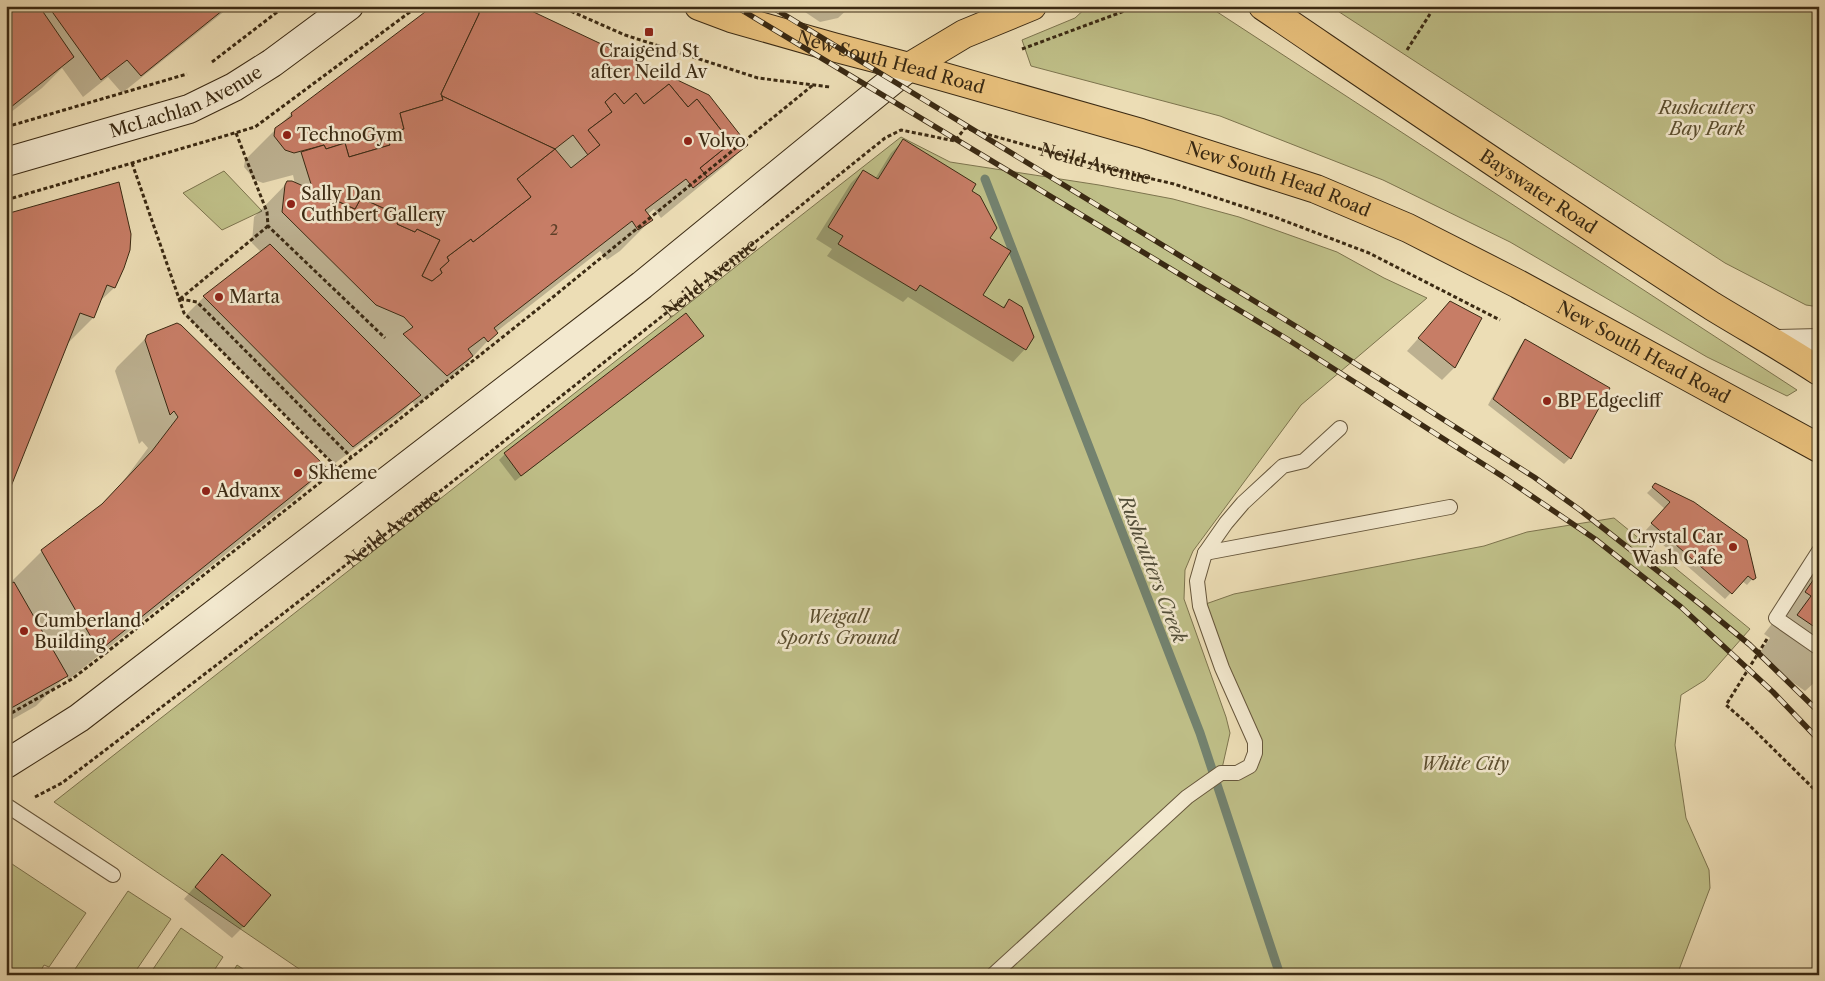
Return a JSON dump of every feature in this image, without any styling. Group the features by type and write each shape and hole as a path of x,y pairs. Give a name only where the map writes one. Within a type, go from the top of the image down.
{"main road":[{"name":"McLachlan Avenue","path":"6,162 188,108 234,87 272,63 348,6"},
{"name":"New South Head Road","path":"699,6 731,18 1141,133 1316,189 1408,228 1518,284 1819,448"},
{"path":"6,764 79,718 642,285 909,67 964,34 1032,6"},
{"name":"Bayswater Road","path":"1263,6 1470,146 1714,307 1778,344 1819,371"},
{"path":"1778,344 1819,343"}],"lane":[{"path":"993,975 1187,797 1221,774 1237,773 1250,766 1255,753 1255,742 1222,668 1200,606 1197,581 1206,553 1238,510 1283,466 1304,461 1340,428"},
{"path":"1206,553 1450,507"},
{"path":"1819,551 1778,619 1819,648"},
{"path":"9,807 113,875"}],"path":[{"name":"McLachlan Avenue","path":"210,64 285,6"},
{"path":"559,6 625,35 758,78 830,88"},
{"path":"1022,50 1138,6"},
{"path":"1407,50 1430,14"},
{"name":"McLachlan Avenue","path":"6,127 194,72"},
{"path":"6,716 72,679 553,297 813,85"},
{"name":"Neild Avenue","path":"9,807 62,782 242,646 606,362 885,138 901,130 955,141 965,128 1118,171 1174,184 1272,216 1369,253 1500,320"},
{"path":"236,133 268,212 268,226 385,338"},
{"path":"132,163 184,313 337,468"},
{"path":"180,299 268,226"},
{"path":"180,299 197,302 351,457"},
{"path":"1778,619 1726,704 1819,794"}],"green space":[{"path":"1088,6 1208,6 1797,390 1787,396 1707,357 1510,242 1383,180 1220,116 1031,66 1022,40 1075,18"},
{"name":"Rushcutters Bay Park","path":"1330,6 1819,6 1819,307 1806,305 1725,263"},
{"name":"Weigall Sports Ground","path":"901,137 950,162 1099,185 1173,199 1239,217 1337,252 1384,278 1427,298 1301,405 1193,551 1185,570 1184,599 1230,733 1221,773 1237,773 1255,753 1200,606 1234,594 1484,546 1527,532 1614,518 1750,629 1705,680 1681,695 1675,745 1686,818 1709,870 1710,888 1677,975 308,975 54,802"},
{"path":"224,171 262,211 222,230 183,193"},
{"path":"6,860 86,913 49,967 44,965 40,972 42,975 6,975"},
{"path":"128,891 171,919 133,975 71,975"},
{"path":"181,928 223,957 211,975 149,975"},
{"path":"237,965 252,975 231,975"}],"building":[{"path":"6,6 39,6 74,57 6,111"},
{"path":"48,6 228,6 141,76 127,60 101,80"},
{"path":"433,6 480,6 479,14 441,94 443,100 400,113 404,129 386,134 390,145 349,157 345,143 326,149 324,145 294,153 285,150 274,136 275,128 292,116 291,113"},
{"path":"480,6 521,6 709,95 748,145 707,177 700,168 731,143 697,99 688,107 669,84 644,104 636,93 624,104 615,93 605,102 612,112 588,130 600,145 588,155 573,135 555,149 442,96 441,94 479,14"},
{"path":"669,84 688,107 697,99 731,143 700,168 707,177 693,188 686,179 645,210 653,220 638,230 632,221 494,328 498,333 488,342 484,337 468,349 473,356 447,376 403,334 413,327 404,317 376,305 282,212 285,185 287,181 292,181 355,209 361,198 401,216 397,224 415,232 417,229 440,240 422,276 432,281 442,273 440,269 449,261 447,257 471,239 473,242 531,197 517,179 555,149 571,168 600,145 588,130 612,112 605,102 615,93 624,104 636,93 644,104"},
{"path":"442,96 555,149 517,179 531,197 473,242 471,239 447,257 449,261 440,269 442,273 432,281 422,276 440,240 417,229 415,232 397,224 401,216 361,198 355,209 309,188 311,184 301,152 324,145 326,149 345,143 349,157 390,145 386,134 404,129 400,113 443,100"},
{"path":"903,139 976,184 972,191 980,196 997,228 990,238 1011,251 983,295 1004,308 1009,299 1022,307 1034,337 1026,350 920,285 916,291 838,244 843,236 828,227 863,170 878,179"},
{"path":"119,182 131,234 130,250 124,268 115,288 107,285 94,318 80,313 6,499 6,214"},
{"path":"270,244 421,395 353,447 203,296"},
{"path":"1450,301 1482,318 1455,368 1418,338"},
{"path":"686,313 704,336 521,476 504,453"},
{"name":"Advanx","path":"177,323 327,468 99,651 41,550 102,504 152,451 178,417 174,411 170,415 145,340 147,335"},
{"path":"1525,339 1610,388 1571,459 1493,399"},
{"path":"1655,483 1694,502 1747,540 1756,578 1753,580 1748,576 1732,594 1651,523 1670,502 1652,487"},
{"path":"1818,573 1819,630 1797,615 1811,596 1805,592"},
{"name":"Cumberland Building","path":"14,582 68,676 6,711 6,586"},
{"path":"222,854 271,895 244,927 195,887"}],"waterway":[{"name":"Rushcutters Creek","path":"985,179 1200,733 1280,975"}],"railway":[{"path":"735,6 1287,339 1505,478 1595,539 1681,607 1773,692 1819,740"},
{"path":"770,6 1315,338 1534,477 1580,510 1750,645 1819,712"}],"place":[{"name":"Craigend St after Neild Av","path":"649,32"},
{"name":"TechnoGym","path":"287,135"},
{"name":"Volvo","path":"688,141"},
{"name":"Sally Dan Cuthbert Gallery","path":"291,204"},
{"name":"Marta","path":"219,297"},
{"name":"BP Edgecliff","path":"1547,401"},
{"name":"Skheme","path":"298,473"},
{"name":"Advanx","path":"206,491"},
{"name":"Crystal Car Wash Cafe","path":"1733,547"},
{"name":"Cumberland Building","path":"24,631"}],"park label":[{"name":"White City","path":"1465,764"}]}
